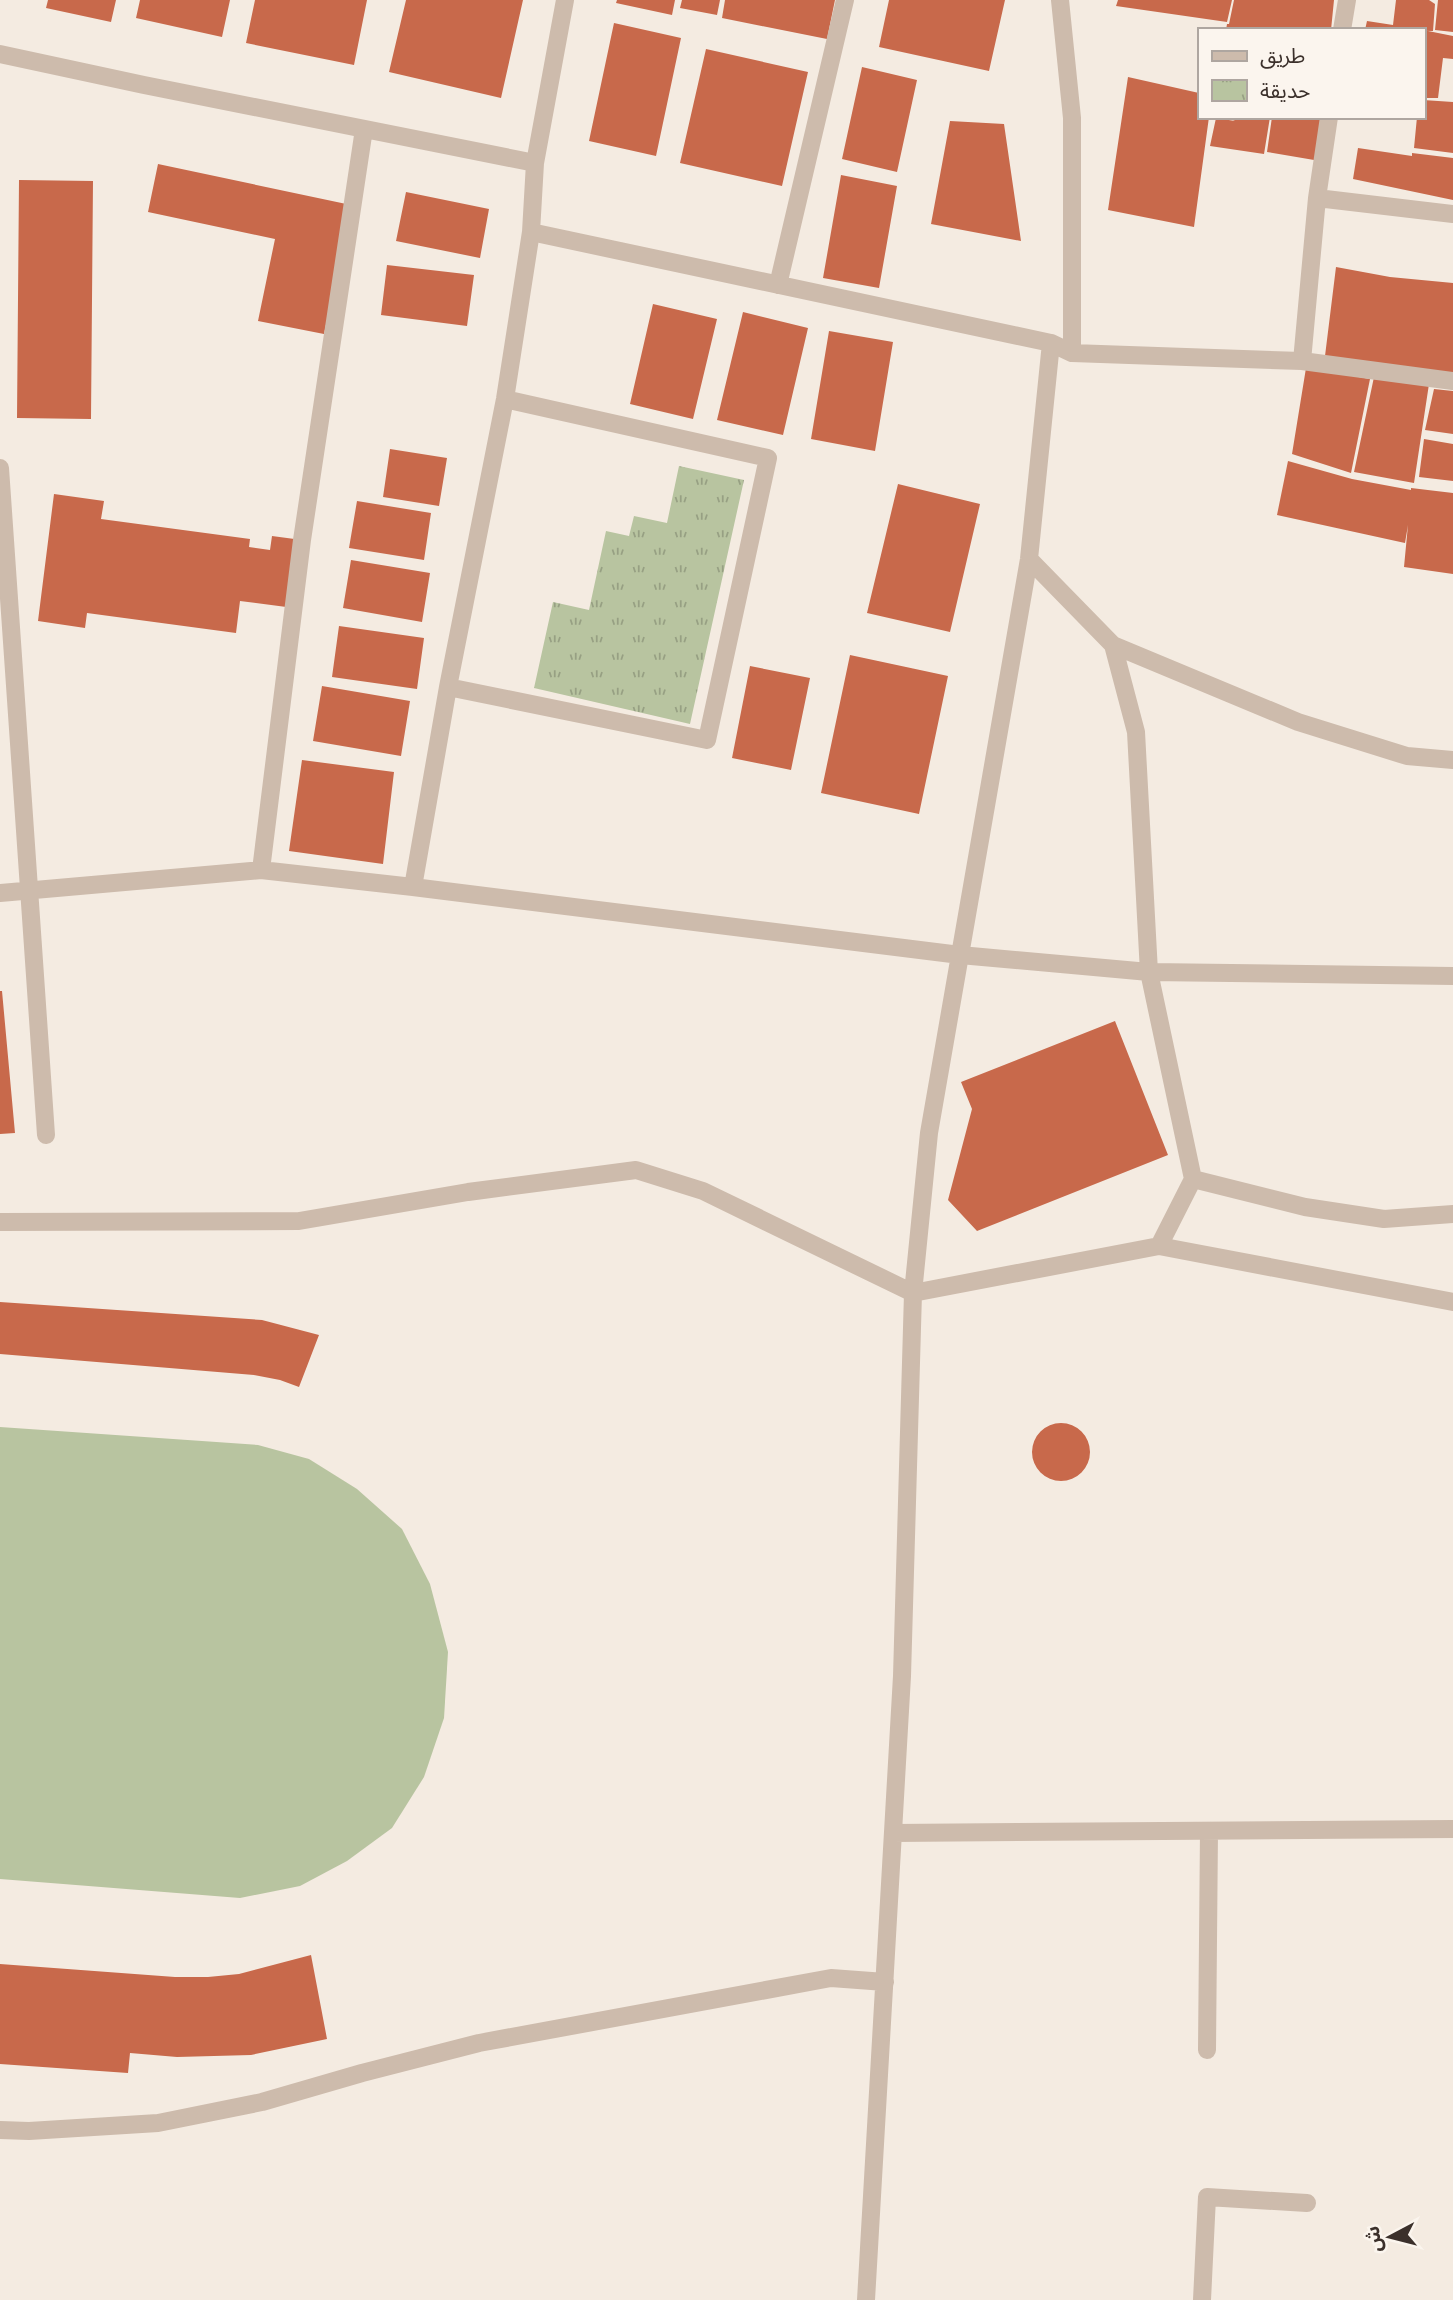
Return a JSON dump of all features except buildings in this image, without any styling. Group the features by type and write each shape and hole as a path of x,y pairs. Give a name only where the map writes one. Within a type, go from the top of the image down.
{"street":[{"path":"413,887 448,687 505,399 531,232 535,163 565,0"},
{"path":"778,285 845,0"},
{"path":"1060,0 1072,118 1072,353"},
{"path":"1342,28 1347,0"},
{"path":"0,54 535,163"},
{"path":"1302,361 1317,198 1329,119"},
{"path":"261,870 304,526 364,129"},
{"path":"1317,198 1453,214"},
{"path":"531,232 1051,343 1072,353 1302,361 1453,381"},
{"path":"866,2300 902,1676 913,1293 929,1133 1029,559 1051,343"},
{"path":"448,687 707,740 768,458 505,399"},
{"path":"0,468 46,1135"},
{"path":"1029,559 1113,645 1298,722 1407,756 1453,760"},
{"path":"1113,645 1136,732 1149,972 1193,1179 1158,1246"},
{"path":"0,893 261,870 960,955 1149,972 1453,976"},
{"path":"0,1222 299,1221 468,1192 636,1170 703,1191 913,1293 1158,1246 1453,1303"},
{"path":"1193,1179 1305,1207 1384,1219 1453,1214"},
{"path":"893,1833 1453,1829"},
{"path":"1207,2050 1209,1830"},
{"path":"0,2130 29,2131 158,2123 262,2102 479,2043 831,1978 885,1982"},
{"path":"1202,2300 1207,2197 1307,2203"}],"green space":[{"path":"679,466 744,480 690,724 534,688 553,602 589,610 606,531 629,536 634,516 667,523"},
{"path":"0,1427 258,1445 309,1459 357,1489 402,1529 430,1584 448,1652 444,1718 424,1777 392,1828 347,1861 300,1886 240,1898 0,1879"}]}
